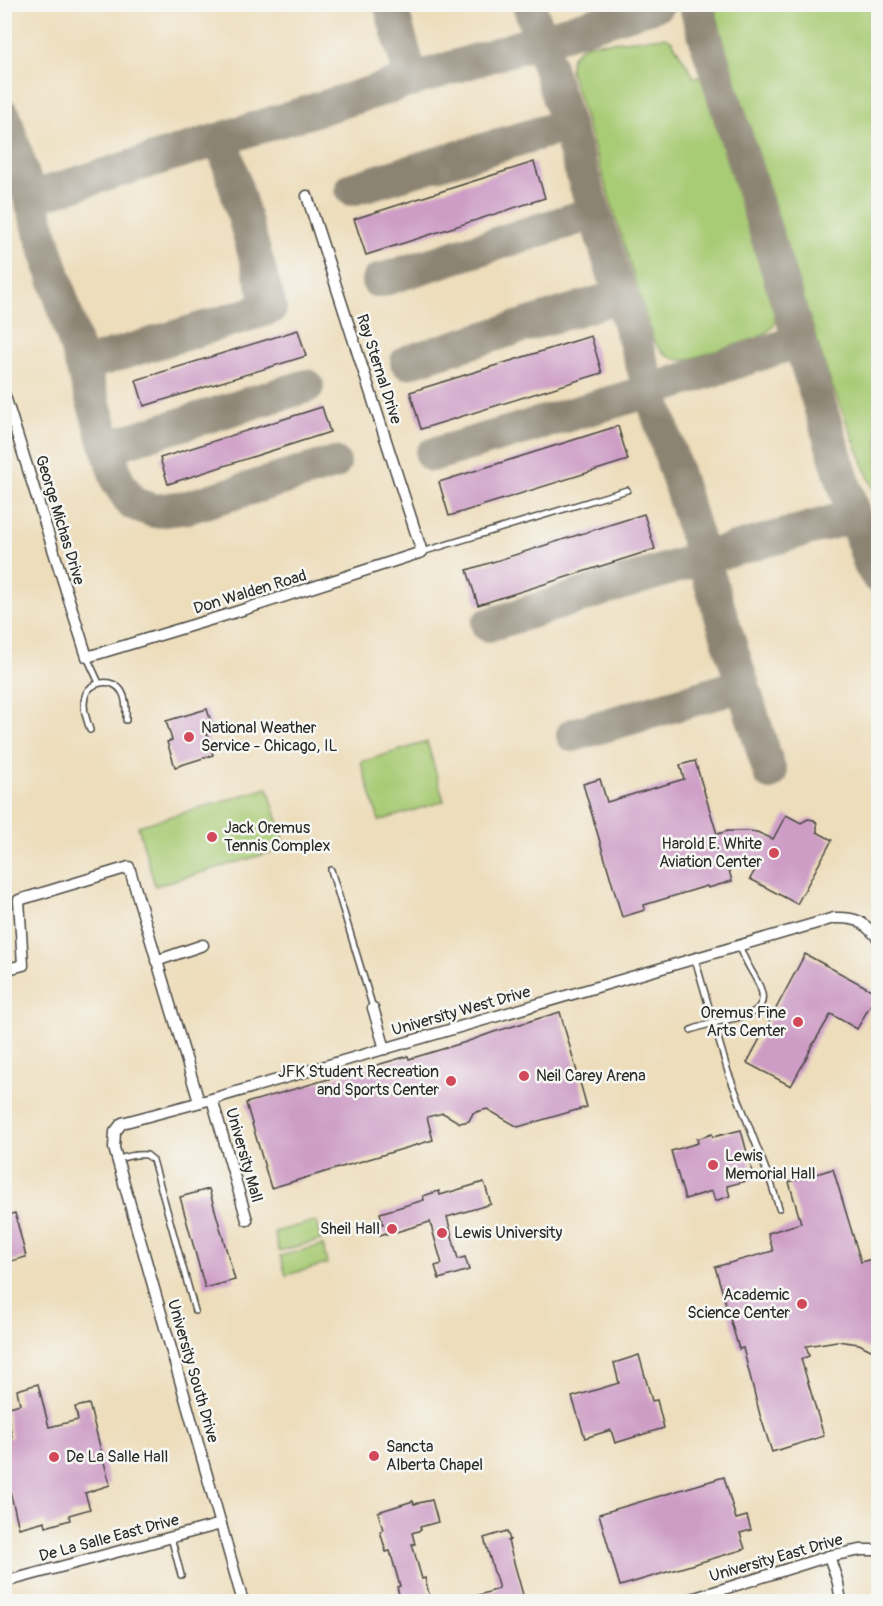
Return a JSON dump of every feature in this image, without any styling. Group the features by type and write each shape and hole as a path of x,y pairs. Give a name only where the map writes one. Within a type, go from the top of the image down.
{"street":[{"name":"Ray Sternal Drive","path":"307,196 422,552"},
{"name":"George Michas Drive","path":"4,393 87,657"},
{"name":"Don Walden Road","path":"87,657 422,552"},
{"path":"4,970 23,965 19,900 129,867 199,1102"},
{"name":"University West Drive","path":"114,1148 115,1132 122,1123 212,1099 834,918 848,918 864,923 879,938"},
{"path":"156,961 203,945"},
{"path":"373,1008 385,1048"},
{"name":"University Mall","path":"212,1099 247,1220"},
{"name":"University South Drive","path":"114,1148 243,1602"},
{"name":"De La Salle East Drive","path":"7,1581 221,1524"},
{"name":"University East Drive","path":"682,1602 705,1598 774,1572 830,1556 861,1550 879,1550"},
{"path":"830,1556 841,1602"}],"lane":[{"path":"422,552 627,490"},
{"path":"87,657 99,683"},
{"path":"90,730 84,703 85,694 88,689 99,683 112,684 122,691 126,702 126,720"},
{"path":"331,870 373,1008"},
{"path":"691,1030 744,1017 753,1013 761,1004 762,991 746,964 740,946"},
{"path":"695,959 728,1072 771,1182 778,1208"},
{"path":"117,1160 141,1154 153,1160 195,1311"},
{"path":"171,1537 180,1575"},
{"path":"4,1565 7,1581"}],"green space":[{"path":"714,5 878,5 878,501 829,378 731,70"},
{"path":"666,37 672,41 694,77 705,78 776,316 774,325 768,332 757,338 687,360 666,355 653,339 570,70 574,54 588,44"},
{"name":"Jack Oremus Tennis Complex","path":"427,742 444,801 379,821 361,762"},
{"name":"Jack Oremus Tennis Complex","path":"268,788 286,848 155,886 138,826"},
{"path":"316,1221 321,1240 279,1251 274,1232"},
{"path":"323,1245 327,1264 286,1275 280,1256"}],"building":[{"path":"534,162 545,198 366,255 354,219"},
{"path":"298,330 306,356 144,406 136,380"},
{"path":"591,336 602,373 421,429 410,392"},
{"path":"322,407 330,432 168,484 160,458"},
{"path":"618,426 628,460 449,516 439,482"},
{"path":"644,514 655,549 478,605 467,570"},
{"name":"National Weather Service - Chicago, IL","path":"207,709 214,732 207,734 213,755 175,767 167,742 172,740 166,721"},
{"path":"695,761 717,834 728,831 748,831 773,839 786,815 801,823 808,819 814,820 817,824 817,832 832,840 797,904 750,879 759,863 728,867 732,881 644,905 645,910 622,917 583,784 600,779 607,802 684,779 680,765"},
{"name":"Oremus Fine Arts Center","path":"805,954 877,993 857,1029 831,1014 791,1086 747,1063"},
{"name":"JFK Student Recreation and Sports Center","path":"560,1012 587,1107 518,1127 487,1109 473,1113 469,1121 460,1123 443,1113 427,1117 433,1140 271,1188 246,1103 408,1056 409,1059"},
{"name":"Lewis Memorial Hall","path":"741,1130 754,1179 727,1186 730,1196 715,1201 712,1191 685,1199 671,1151 698,1143 697,1139 712,1134 713,1137"},
{"name":"Academic Science Center","path":"833,1169 861,1262 879,1257 879,1354 859,1344 837,1341 806,1346 809,1356 801,1359 824,1436 772,1452 743,1348 739,1349 715,1267 773,1251 768,1233 801,1223 789,1182"},
{"name":"Sheil Hall","path":"484,1182 491,1204 447,1217 458,1259 465,1257 469,1270 439,1279 435,1266 442,1264 430,1222 380,1235 377,1225 383,1224 380,1213 424,1200 423,1196 439,1191 440,1195"},
{"path":"209,1189 235,1280 205,1288 180,1197"},
{"path":"15,1213 26,1257 4,1263 4,1216"},
{"path":"639,1355 652,1401 657,1400 664,1428 615,1443 611,1430 585,1438 572,1397 619,1383 614,1363"},
{"name":"De La Salle Hall","path":"38,1384 49,1427 78,1420 75,1407 89,1404 110,1485 85,1493 90,1509 69,1515 70,1520 46,1527 45,1521 19,1528 10,1491 4,1493 4,1439 12,1437 6,1408 20,1404 17,1390"},
{"path":"724,1477 736,1519 747,1516 751,1530 740,1533 745,1549 620,1586 599,1514"},
{"path":"432,1500 438,1522 420,1527 421,1530 412,1533 415,1544 412,1544 431,1602 401,1602 397,1587 400,1586 390,1551 386,1552 378,1512 413,1501 414,1504"},
{"path":"507,1531 525,1602 465,1602 465,1599 499,1589 484,1538"}],"taxiway":[{"path":"390,4 412,81"},
{"path":"488,625 703,558 529,4"},
{"path":"334,463 188,507 154,511 132,503 118,482 30,198 658,4"},
{"path":"695,4 854,516 870,564 878,577"},
{"path":"4,116 30,198"},
{"path":"352,189 567,125"},
{"path":"83,365 270,308 222,139"},
{"path":"378,281 594,213"},
{"path":"407,362 620,296"},
{"path":"432,455 650,391 799,341"},
{"path":"107,447 307,386"},
{"path":"770,773 703,558 854,516"},
{"path":"573,735 743,685"}],"place":[{"name":"National Weather Service - Chicago, IL","path":"189,737"},
{"name":"Jack Oremus Tennis Complex","path":"212,837"},
{"name":"Harold E. White Aviation Center","path":"774,853"},
{"name":"Oremus Fine Arts Center","path":"798,1022"},
{"name":"Neil Carey Arena","path":"524,1076"},
{"name":"JFK Student Recreation and Sports Center","path":"451,1081"},
{"name":"Lewis Memorial Hall","path":"713,1165"},
{"name":"Sheil Hall","path":"392,1229"},
{"name":"Lewis University","path":"442,1233"},
{"name":"Academic Science Center","path":"802,1304"},
{"name":"Sancta Alberta Chapel","path":"374,1456"},
{"name":"De La Salle Hall","path":"54,1457"}]}
